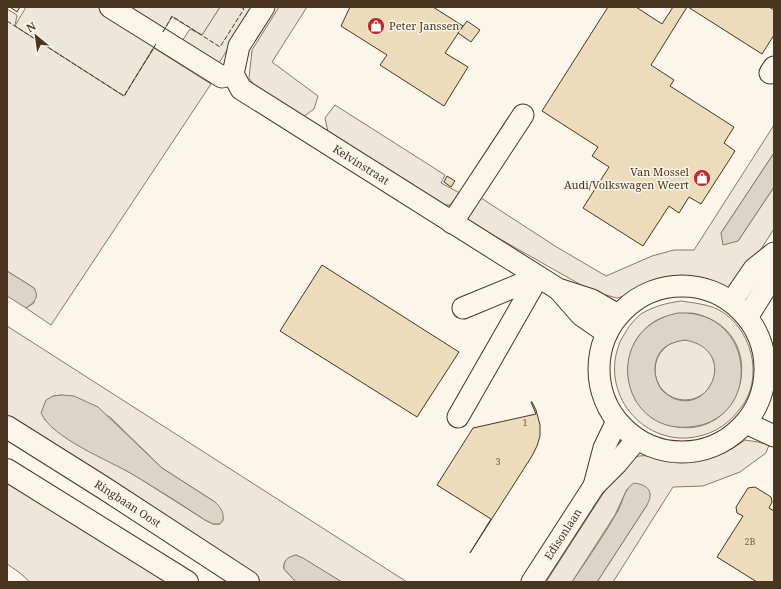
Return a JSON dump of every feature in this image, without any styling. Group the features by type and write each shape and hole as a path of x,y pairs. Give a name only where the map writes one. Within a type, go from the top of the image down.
{"main road":[{"name":"Ringbaan Oost","path":"7,427 248,582"},
{"path":"7,470 187,582"}],"street":[{"path":"110,7 222,77 233,74 239,46 264,7"},
{"name":"Kelvinstraat","path":"233,74 241,89 538,277 558,289 592,300 618,315"},
{"path":"452,223 523,115"},
{"path":"732,301 754,269 774,252"},
{"path":"748,316 770,281 774,267"},
{"path":"463,308 538,277"},
{"path":"458,417 538,277"},
{"path":"685,285 709,290 732,301 748,316 759,336 765,358 767,407 728,439 706,449 683,453 659,449 637,439 626,431 617,421 605,401 599,378 600,355 607,333 618,315 637,299 660,289 685,285"},
{"name":"Kelvinstraat","path":"558,289 581,315 607,333"},
{"name":"Edisonlaan","path":"594,486 604,448 617,421"},
{"path":"746,423 774,436"},
{"name":"Edisonlaan","path":"532,582 594,486 617,463 637,439"}],"shaded area":[{"path":"26,7 220,7 202,35 172,17 124,96 15,26"},
{"path":"220,7 254,7 219,63 182,41 190,29 202,35"},
{"path":"279,7 307,7 272,62 318,96 314,109 303,117 256,88 249,78 252,50"},
{"path":"7,9 17,15 15,26 124,96 154,48 211,84 51,325 26,308 34,303 34,288 7,271"},
{"path":"335,105 445,175 441,183 460,193 450,205 445,205 328,132 325,118"},
{"path":"774,125 774,153 721,233 738,241 774,187 774,229 733,292 712,282 680,279 617,298 602,294 583,286 468,221 466,210 478,196 555,246 606,276 652,256 674,250 694,250"},
{"path":"774,153 774,187 738,241 723,245 721,233"},
{"path":"7,271 34,288 36,291 34,302 26,308 7,296"},
{"path":"681,301 710,306 719,310 731,319 740,329 747,342 752,356 753,370 752,384 747,398 734,416 723,426 710,433 688,438 669,437 652,431 638,421 627,408 619,392 615,376 615,358 621,340 632,323 646,311 661,305","holes":["692,313 718,323 734,340 741,361 740,383 731,403 716,419 695,427 668,425 652,417 640,406 632,391 628,375 629,359 635,343 644,329 659,319 676,314"]},
{"path":"678,313 704,316 723,328 736,345 741,366 739,387 730,406 714,420 690,427 666,425 647,414 634,398 628,378 629,358 637,338 653,322","holes":["685,340 702,346 711,356 715,367 713,379 707,390 698,398 686,401 673,398 666,394 660,388 655,372 656,360 662,349 674,342"]},
{"path":"7,326 407,582 342,582 296,555 284,563 284,569 296,582 261,582 7,415","holes":["62,395 110,417 162,468 215,502 223,520 220,524 213,524 205,520 131,473 68,439 44,419 53,396"]},
{"path":"685,340 702,345 710,353 715,370 710,387 702,395 685,400 668,395 660,387 655,370 660,353 668,345"},
{"path":"53,396 74,396 98,407 162,468 215,502 223,515 223,520 220,524 213,524 205,520 132,474 82,448 56,431 41,413 46,400"},
{"path":"745,440 769,445 766,453 740,472 703,486 673,487 613,582 597,582 647,505 627,489 615,515 572,582 546,582 617,472 630,461 636,457 644,456 677,462 700,461 715,457"},
{"path":"7,479 169,582 30,582 7,564"},
{"path":"634,483 643,485 649,490 650,496 647,505 597,582 572,582 614,518 626,491"},
{"path":"296,555 342,582 296,582 284,569 284,563 287,559"}],"building":[{"path":"10,7 20,7 17,12"},
{"path":"350,7 433,7 463,26 445,53 468,67 444,106 380,65 387,55 341,26"},
{"path":"608,7 636,7 662,24 673,7 687,7 651,65 674,80 670,86 734,127 724,143 735,151 701,204 689,197 679,213 669,206 643,246 583,208 609,167 592,156 598,147 542,111"},
{"path":"688,7 769,7 774,10 774,35 762,54"},
{"path":"467,21 480,30 471,42 458,33"},
{"path":"447,176 455,181 451,187 444,182"},
{"path":"322,265 459,352 417,417 280,331"},
{"path":"531,402 536,410 540,425 540,436 537,446 470,553 491,519 437,485 473,428 536,414"},
{"path":"755,487 771,497 772,502 769,508 774,511 774,582 757,582 717,557 743,516 737,513 736,507 748,488"}],"fence":[{"path":"163,32 172,16 220,47 244,9 241,7"},
{"path":"7,21 124,96 156,44"}],"place":[{"name":"Peter Janssen","path":"376,26"},
{"name":"Van Mossel Audi/Volkswagen Weert","path":"702,178"}]}
